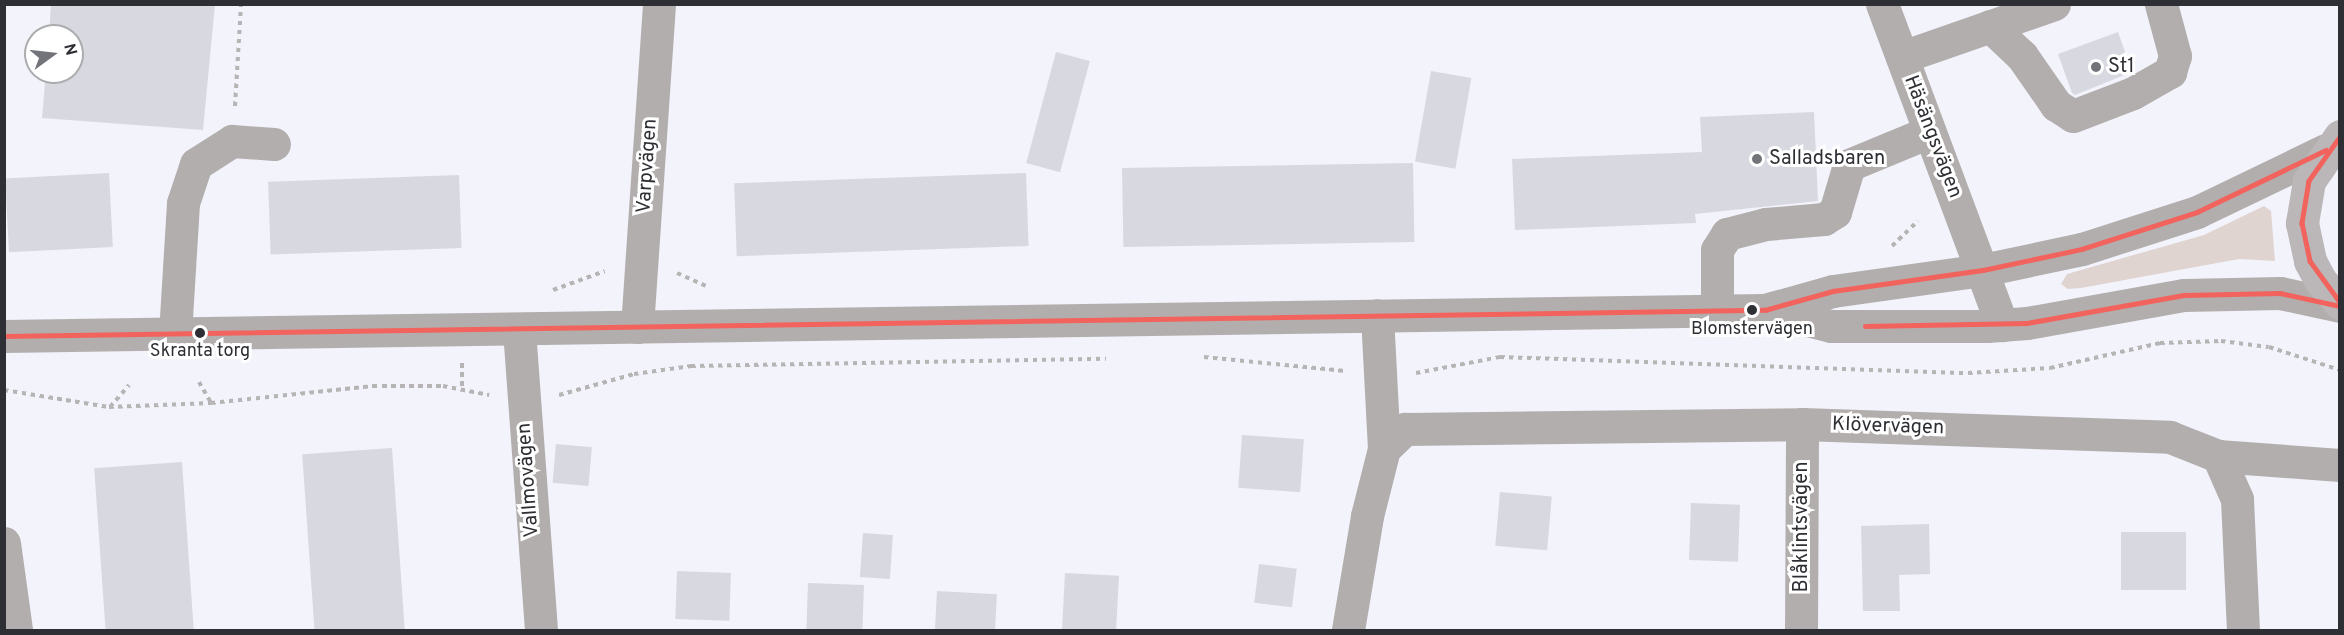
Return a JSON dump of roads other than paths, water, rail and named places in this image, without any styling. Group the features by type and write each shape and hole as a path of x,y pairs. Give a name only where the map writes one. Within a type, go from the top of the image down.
{"highway":[{"path":"2333,143 2309,181 2302,223 2310,261 2320,280 2340,305"}],"street":[{"name":"Varpvägen","path":"637,327 659,4"},
{"name":"Häsängsvägen","path":"1882,4 2002,325"},
{"path":"1902,57 2054,4"},
{"path":"1990,26 2022,56 2055,105 2073,116 2133,93 2170,72 2175,56 2161,4"},
{"path":"1717,311 1717,250 1727,234 1766,224 1824,219 1835,212 1849,165 1929,132"},
{"path":"175,334 183,204 196,164 232,141 274,144"},
{"path":"4,336 1765,310 1833,291 1983,270 2082,249 2198,212 2333,143"},
{"path":"1765,310 1831,326 2002,325 2184,295 2280,293 2340,305"},
{"path":"1348,630 1367,516 1384,449 1383,373 1377,315"},
{"name":"Vallmovägen","path":"519,330 541,630"},
{"name":"Klövervägen","path":"1384,449 1405,429 1802,424 2170,437 2218,456 2340,465"},
{"name":"Blåklintsvägen","path":"1801,630 1802,424"},
{"path":"2218,456 2237,499 2243,630"},
{"path":"4,543 16,630"}],"place":[{"name":"St1","path":"2096,67"},
{"name":"Salladsbaren","path":"1757,159"},
{"name":"Blomstervägen","path":"1752,310"},
{"name":"Skranta torg","path":"200,333"}]}
